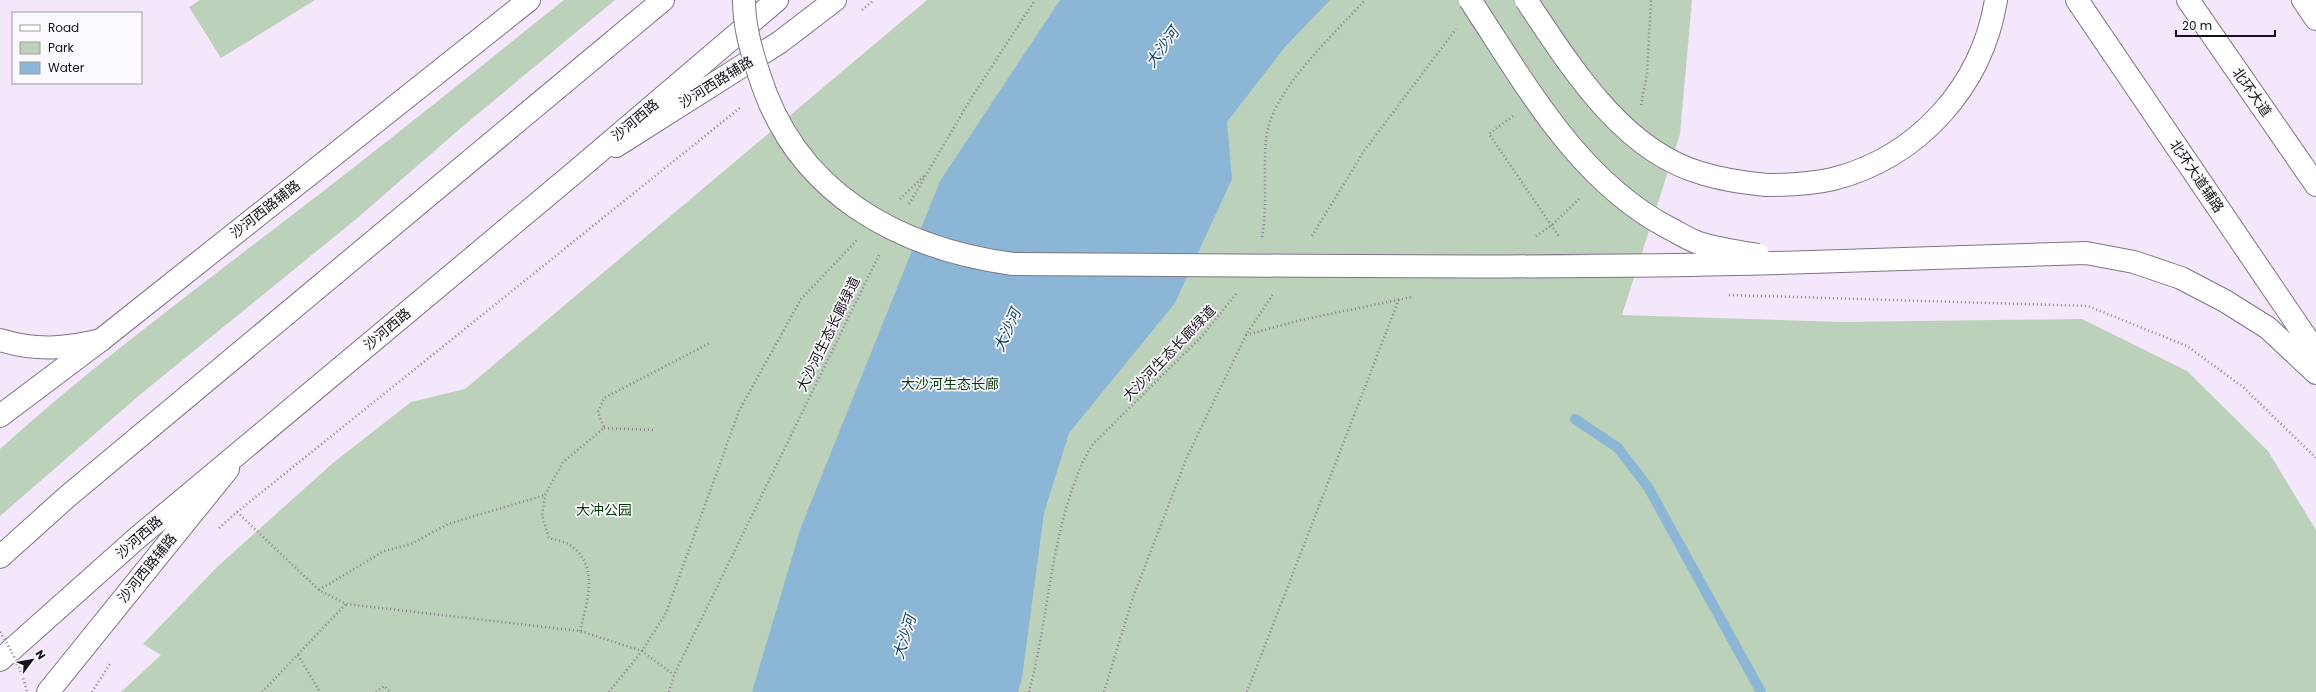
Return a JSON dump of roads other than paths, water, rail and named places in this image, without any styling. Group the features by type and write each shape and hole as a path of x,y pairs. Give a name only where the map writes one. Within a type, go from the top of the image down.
{"main road":[{"name":"沙河西路辅路","path":"0,416 101,340 529,0"},
{"path":"0,557 68,496 663,0"},
{"path":"744,0 744,16 751,51 769,103 786,137 807,164 831,188 880,224 927,245 975,259 1013,264 1394,266 1704,265 2086,253 2134,262 2181,278 2226,301 2268,328 2316,373"},
{"name":"沙河西路","path":"0,660 57,607 247,445 574,173 777,0"},
{"name":"沙河西路辅路","path":"574,173 780,42 835,0"},
{"path":"1470,0 1563,135 1592,171 1625,199 1659,222 1698,243 1750,253 1811,262"},
{"path":"1526,0 1586,86 1636,137 1667,158 1700,173 1736,181 1767,185 1803,184 1834,179 1854,172 1867,167 1897,150 1928,127 1952,104 1971,76 1988,36 1996,0"},
{"name":"北环大道辅路","path":"2077,0 2316,352"},
{"name":"北环大道","path":"2188,0 2316,185"},
{"path":"2303,0 2316,19"},
{"path":"0,340 33,348 51,349 72,347 101,340"},
{"name":"沙河西路辅路","path":"48,692 247,445"}],"water":[{"name":"大沙河","path":"1060,0 1330,0 1284,48 1227,122 1232,179 1175,303 1069,433 1044,513 1022,678 1018,692 752,692 801,527 940,181"}],"waterway":[{"path":"1575,419 1618,448 1648,487 1761,692"}],"park label":[{"name":"大沙河生态长廊","path":"950,384"},
{"name":"大冲公园","path":"604,510"}]}
